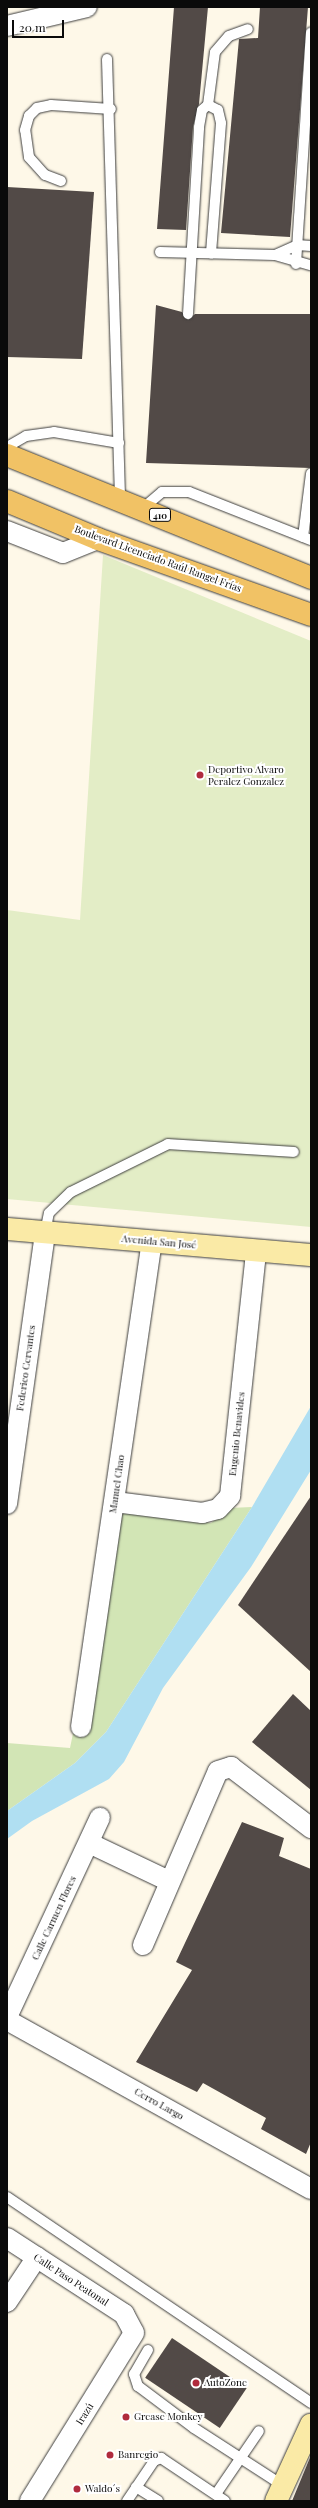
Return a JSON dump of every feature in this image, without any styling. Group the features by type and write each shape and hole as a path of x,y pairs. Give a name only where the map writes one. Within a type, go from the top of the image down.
{"main road":[{"name":"410","path":"7,454 143,508 311,578"},
{"name":"Boulevard Licenciado Raúl Rangel Frías","path":"7,501 98,538 311,615"}],"street":[{"path":"7,26 86,7"},
{"path":"7,531 64,553 98,538"},
{"name":"Avenida San José","path":"7,1229 152,1240 311,1255"},
{"name":"Federico Cervantes","path":"7,1504 44,1233"},
{"name":"Manuel Chao","path":"81,1727 152,1240"},
{"name":"Eugenio Benavides","path":"115,1502 202,1513 218,1509 230,1496 256,1251"},
{"path":"143,1945 169,1881 218,1771 231,1767 311,1828"},
{"name":"Calle Carmen Flores","path":"7,2017 100,1818"},
{"path":"89,1843 169,1881"},
{"name":"Cerro Largo","path":"7,2020 311,2189"},
{"name":"Calle Paso Peatonal","path":"7,2238 124,2314 133,2325"},
{"path":"7,2302 37,2257"},
{"name":"Irazú","path":"30,2501 133,2339 133,2325"},
{"path":"279,2493 311,2425"}],"lane":[{"path":"188,314 190,254 199,127 202,110 208,105 215,52 229,36 248,29"},
{"path":"296,264 311,32"},
{"path":"107,59 111,109 120,499"},
{"path":"61,182 45,176 29,157 25,130 29,116 37,108 51,105 111,109"},
{"path":"208,105 218,110 221,123 211,254"},
{"path":"275,255 297,246 311,246"},
{"path":"160,252 190,254 275,255 296,264 311,266"},
{"path":"7,447 26,436 54,432 119,443"},
{"path":"143,508 162,492 189,492 307,539 311,474"},
{"path":"44,1233 49,1213 67,1195 132,1160 168,1144 294,1152"},
{"path":"7,2197 311,2403"},
{"path":"148,2350 134,2374 138,2386 240,2460 279,2493"},
{"path":"216,2494 259,2431"},
{"path":"127,2501 154,2461 160,2458 225,2501"},
{"path":"136,2487 158,2501"}],"green space":[{"name":"Deportivo Alvaro Peralez Gonzalez","path":"103,555 311,641 311,1227 7,1199 7,910 80,920"},
{"path":"120,1507 211,1523 229,1508 252,1507 106,1732 75,1763 7,1811 7,1743 70,1748"}],"water":[{"path":"311,1406 311,1470 251,1567 163,1688 124,1762 109,1779 32,1821 7,1839 7,1811 75,1763 106,1732 252,1507"}],"building":[{"path":"174,7 208,7 199,104 193,127 186,230 157,229"},
{"path":"260,7 308,7 290,237 221,233 239,39 258,38"},
{"path":"7,187 94,192 82,359 7,357"},
{"path":"156,305 182,312 188,320 195,314 311,314 311,468 146,463"},
{"path":"311,1496 311,1672 238,1605"},
{"path":"293,1694 311,1711 311,1790 252,1742"},
{"path":"242,1822 284,1838 279,1856 311,1869 311,2142 306,2154 261,2129 266,2118 203,2083 197,2092 136,2062 192,1970 176,1962"},
{"name":"AutoZone","path":"172,2338 247,2388 220,2428 145,2378"},
{"path":"311,2455 311,2501 292,2501 309,2460"}],"place":[{"name":"Deportivo Alvaro Peralez Gonzalez","path":"200,775"},
{"name":"AutoZone","path":"196,2383"},
{"name":"Grease Monkey","path":"126,2417"},
{"name":"Banregio","path":"110,2455"},
{"name":"Waldo´s","path":"77,2489"}]}
